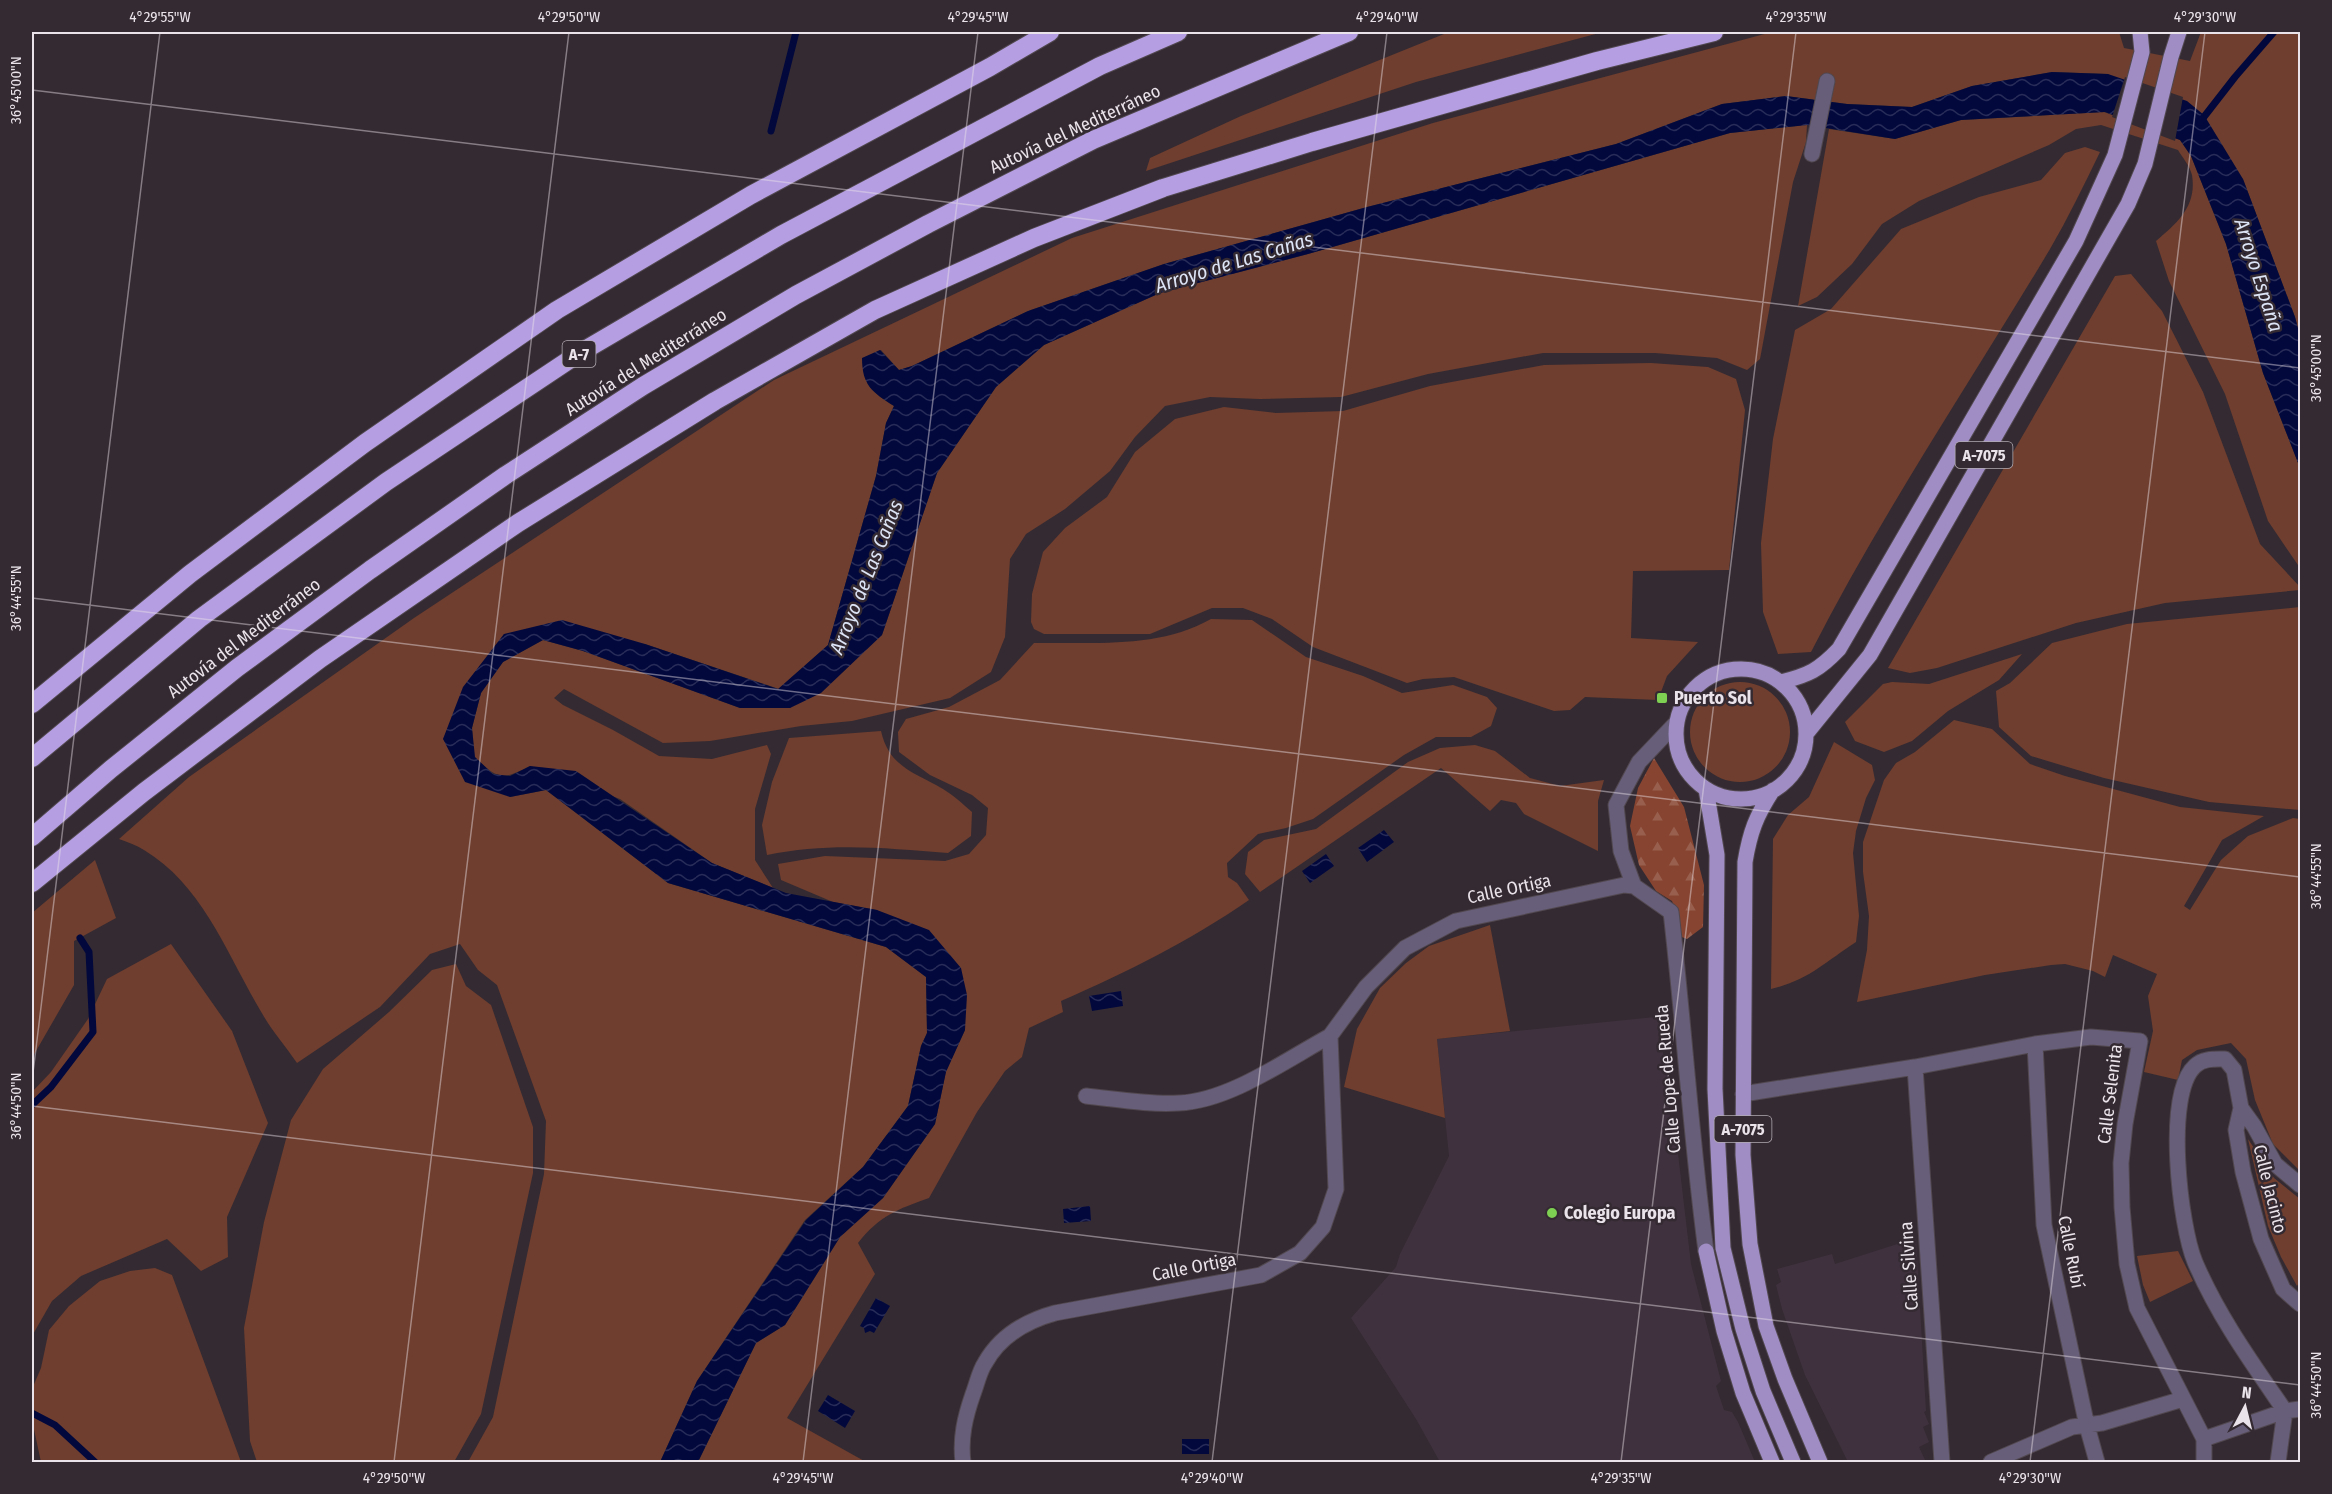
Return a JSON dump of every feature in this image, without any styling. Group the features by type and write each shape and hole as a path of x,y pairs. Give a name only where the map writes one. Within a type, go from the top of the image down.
{"highway":[{"path":"32,704 190,574 254,525 365,443 557,310 751,195 1050,32"},
{"name":"A-7","path":"32,758 199,619 386,482 578,354 781,235 1100,66 1178,32"},
{"name":"Autovía del Mediterráneo","path":"32,837 111,769 256,654 370,570 506,475 643,386 796,295 928,224 1093,140 1349,32"},
{"path":"32,883 144,792 320,659 518,523 715,401 875,310 1034,238 1163,188 1323,138 1597,61 1714,32"}],"main road":[{"name":"A-7075","path":"1781,682 1801,677 1822,667 1839,649 2076,241 2115,155 2142,52 2140,32"},
{"name":"A-7075","path":"1806,734 1870,655 2128,204 2145,164 2179,32"},
{"name":"A-7075","path":"1744,669 1763,673 1781,682 1800,705 1806,734 1804,751 1797,767 1773,790 1757,797 1740,799 1722,796 1706,789 1692,777 1681,761 1676,742 1676,723 1682,705 1697,685 1719,672 1744,669"},
{"name":"A-7075","path":"1706,789 1717,855 1715,1089 1723,1248 1746,1339 1763,1391 1793,1462"},
{"name":"A-7075","path":"1773,790 1758,812 1750,833 1744,862 1743,1155 1750,1244 1766,1326 1820,1462"},
{"name":"Calle Lope de Rueda","path":"1706,1251 1724,1331 1743,1393 1773,1462"}],"street":[{"path":"1812,154 1827,81"},
{"path":"1634,886 1621,851 1616,805 1639,762 1676,723"},
{"name":"Calle Ortiga","path":"1086,1096 1178,1104 1205,1100 1230,1090 1330,1036 1366,987 1405,948 1456,921 1624,885 1634,886"},
{"name":"Calle Lope de Rueda","path":"1634,886 1671,912 1682,1001 1694,1158 1706,1251"},
{"name":"Calle Ortiga","path":"963,1462 961,1444 966,1413 984,1364 999,1344 1016,1329 1035,1319 1055,1313 1261,1275 1300,1253 1323,1227 1336,1189 1330,1036"},
{"name":"Calle Selenita","path":"1743,1094 1915,1067 2035,1044 2091,1037 2140,1041 2125,1124 2121,1163 2127,1264 2137,1308 2204,1439 2204,1462"},
{"name":"Calle Rubí","path":"2035,1044 2044,1225 2087,1426 2097,1462"},
{"path":"2278,1462 2285,1412 2228,1328 2194,1260 2182,1204 2176,1142 2179,1105 2184,1083 2195,1065 2212,1058 2225,1059 2234,1070 2241,1108 2275,1164 2301,1185"},
{"name":"Calle Silvina","path":"1915,1067 1942,1462"},
{"name":"Calle Jacinto","path":"2241,1108 2236,1130 2243,1172 2261,1239 2283,1289 2301,1304"},
{"path":"1991,1462 2072,1427 2087,1426 2183,1399"},
{"path":"2204,1439 2285,1412 2301,1409"}],"shaded area":[{"path":"1449,32 1603,32 1416,82 1146,171 1150,158 1241,116"},
{"path":"1772,32 2119,32 2124,48 2190,61 2201,32 2300,32 2300,336 2243,179 2108,74 2052,72 1972,86 1912,107 1847,104 1786,96 1722,104 1616,144 1367,207 1164,264 1028,311 899,370 881,350 863,358 864,375 870,387 894,406 886,423 876,476 828,645 779,689 645,644 504,634 443,739 510,797 546,790 668,883 886,947 926,977 927,1033 921,1046 908,1106 863,1167 805,1220 697,1381 660,1462 468,1462 493,1417 544,1174 546,1121 497,985 478,970 460,944 430,954 380,1007 297,1063 267,1021 199,903 165,865 144,850 119,839 189,777 414,618 774,380 1072,238 1433,123"},
{"path":"2104,112 2180,140 2191,156 2226,244 2263,373 2300,468 2300,568 2268,521 2225,394 2169,281 2156,241 2178,220 2192,196 2192,175 2178,150 2101,125 2076,129 2049,145 1919,201 1882,224 1852,264 1817,297 1798,306 1829,129 1895,139 1961,120"},
{"path":"1807,125 1806,142 1793,182 1760,359 1747,370 1717,358 1655,353 1543,353 1428,374 1341,397 1260,399 1210,397 1165,406 1135,437 1110,471 1065,509 1026,534 1010,559 1005,637 991,672 950,698 852,721 801,726 710,741 663,743 564,689 554,698 659,756 712,759 767,745 771,754 755,809 755,860 773,888 712,863 620,799 530,766 506,776 500,775 489,770 474,757 472,728 481,693 503,662 543,640 583,651 740,708 790,708 882,635 937,473 996,387 1044,345 1160,293 1308,254 1730,133"},
{"path":"2085,147 2100,152 2050,249 1867,549 1811,652 1778,654 1763,612 1761,543 1773,439 1795,330 1831,309 1901,229 1979,197 2041,180 2065,153"},
{"path":"2131,274 2162,311 2203,392 2260,544 2300,587 2300,590 2165,603 2076,623 1937,668 1910,673 1888,668 2115,276"},
{"path":"1651,363 1708,367 1736,379 1745,410 1729,570 1633,571 1631,638 1698,642 1667,676 1658,700 1585,697 1570,710 1554,711 1454,677 1423,679 1407,683 1313,647 1272,619 1243,608 1212,608 1150,634 1044,634 1034,629 1031,622 1032,594 1043,552 1065,528 1107,497 1135,452 1175,419 1224,407 1276,413 1343,411 1430,386 1544,365"},
{"path":"2300,607 2300,810 2209,802 2104,778 2031,756 1999,727 1996,691 2010,683 2052,643 2127,624"},
{"path":"1211,619 1252,620 1306,657 1363,676 1402,693 1453,685 1487,697 1497,708 1491,726 1471,737 1436,737 1404,755 1313,819 1258,834 1227,863 1228,877 1237,883 1249,900 1158,955 1061,1001 1063,1012 1029,1028 1022,1057 1005,1071 977,1112 929,1198 890,1214 874,1226 858,1243 875,1274 787,1418 866,1462 698,1462 756,1343 785,1325 840,1237 883,1198 935,1124 946,1071 965,1030 877,910 833,902 781,880 778,864 825,856 945,861 969,854 986,835 988,808 972,795 930,775 899,752 898,732 906,719 949,707 1000,680 1034,643 1148,640 1191,629"},
{"path":"2022,654 1999,680 1948,711 1912,741 1884,752 1855,741 1845,722 1883,684 1892,682 1929,684"},
{"path":"1740,682 1759,686 1775,697 1786,713 1790,732 1786,751 1775,767 1759,778 1740,782 1721,778 1705,767 1694,751 1690,732 1694,713 1705,697 1721,686"},
{"path":"1954,720 1992,729 2030,764 2065,776 2180,807 2264,816 2222,840 2184,906 2190,910 2221,860 2248,836 2293,818 2300,819 2300,1171 2273,1144 2255,1100 2246,1059 2231,1043 2197,1050 2182,1060 2178,1080 2144,1072 2153,1031 2148,996 2157,974 2113,955 2105,977 2093,971 2065,964 2051,965 1985,975 1857,1002 1867,950 1869,916 1863,872 1863,842 1884,780 1896,763 1915,752"},
{"path":"881,731 896,761 947,791 972,812 971,836 948,853 835,847 767,855 762,825 772,782 789,738"},
{"path":"1834,742 1872,765 1875,780 1866,798 1856,831 1853,853 1859,916 1856,942 1816,970 1796,981 1771,989 1773,839 1788,815 1809,797"},
{"path":"1475,745 1495,751 1530,778 1560,786 1604,780 1598,801 1598,851 1524,814 1516,803 1501,800 1490,811 1441,768 1260,892 1245,874 1248,852 1264,840 1316,829 1408,762 1440,748"},
{"path":"95,860 116,918 74,941 74,985 32,1058 32,913"},
{"path":"1490,925 1510,1031 1437,1039 1445,1118 1344,1087 1357,1029 1380,988 1406,963 1429,946"},
{"path":"171,944 232,1031 268,1123 227,1217 228,1257 201,1271 167,1239 81,1276 52,1301 32,1336 32,1092 51,1072 88,1019 107,979"},
{"path":"456,964 466,986 491,1005 533,1127 533,1173 481,1414 454,1462 257,1462 250,1441 244,1328 264,1222 291,1120 323,1069 389,1012 432,970"},
{"name":"Colegio Europa","path":"1665,1016 1663,1054 1667,1059 1672,1102 1669,1106 1671,1126 1675,1128 1691,1264 1721,1381 1716,1386 1724,1410 1732,1412 1738,1422 1755,1462 1440,1462 1416,1419 1351,1318 1396,1267 1400,1254 1449,1156 1437,1039"},
{"path":"2248,1139 2274,1178 2300,1199 2300,1281 2297,1286 2268,1226"},
{"path":"1916,1238 1926,1411 1924,1412 1929,1424 1923,1427 1929,1442 1919,1447 1926,1462 1848,1462 1805,1375 1782,1309 1776,1285 1781,1282 1777,1269 1832,1254 1835,1264"},
{"path":"2178,1251 2193,1281 2150,1302 2143,1285 2137,1256"},
{"path":"155,1268 172,1275 241,1462 41,1462 32,1420 32,1389 41,1368 49,1330 69,1306 100,1281 130,1271"}],"green space":[{"path":"1654,758 1684,807 1704,885 1703,927 1687,939 1679,936 1679,918 1672,901 1656,891 1639,865 1630,826 1638,788"}],"water":[{"name":"Arroyo España","path":"2052,72 2108,74 2187,101 2204,115 2243,179 2295,317 2300,336 2300,468 2263,373 2226,244 2191,156 2180,140 2105,112 1961,120 1895,139 1807,125 1730,133 1308,254 1160,293 1044,345 996,387 937,473 882,635 821,693 790,708 740,708 583,651 543,640 503,662 481,693 472,728 475,757 493,774 510,776 530,766 576,771 712,863 786,893 877,910 929,930 961,968 967,995 965,1030 946,1072 935,1124 883,1198 840,1237 785,1325 756,1343 698,1462 660,1462 697,1381 806,1220 863,1167 908,1106 921,1046 927,1033 926,977 886,947 668,883 546,790 510,797 465,782 443,739 463,687 504,634 562,620 645,644 778,689 828,645 876,476 886,423 894,406 874,392 866,381 862,358 880,350 899,370 1028,311 1164,264 1367,207 1616,144 1722,104 1786,96 1847,104 1912,107 1972,86"},
{"path":"1384,830 1394,842 1367,862 1358,848"},
{"path":"1326,854 1334,866 1310,883 1302,871"},
{"path":"1121,991 1123,1006 1092,1011 1089,996"},
{"path":"1090,1206 1091,1221 1064,1223 1063,1209"},
{"path":"876,1298 890,1306 874,1333 870,1331 865,1333 864,1328 860,1326"},
{"path":"828,1395 855,1411 845,1428 818,1411"},
{"path":"1182,1439 1209,1439 1209,1454 1182,1454"}],"pier":[{"path":"2125,77 2183,97 2175,141 2112,117"}],"waterway":[{"path":"771,131 796,32"},
{"name":"Arroyo de Las Cañas","path":"2200,122 2274,32"},
{"path":"32,1105 51,1087 93,1032 89,952 80,938"},
{"path":"32,1413 55,1425 95,1462"}],"place":[{"name":"Puerto Sol","path":"1662,698"},
{"name":"Colegio Europa","path":"1552,1213"}]}
